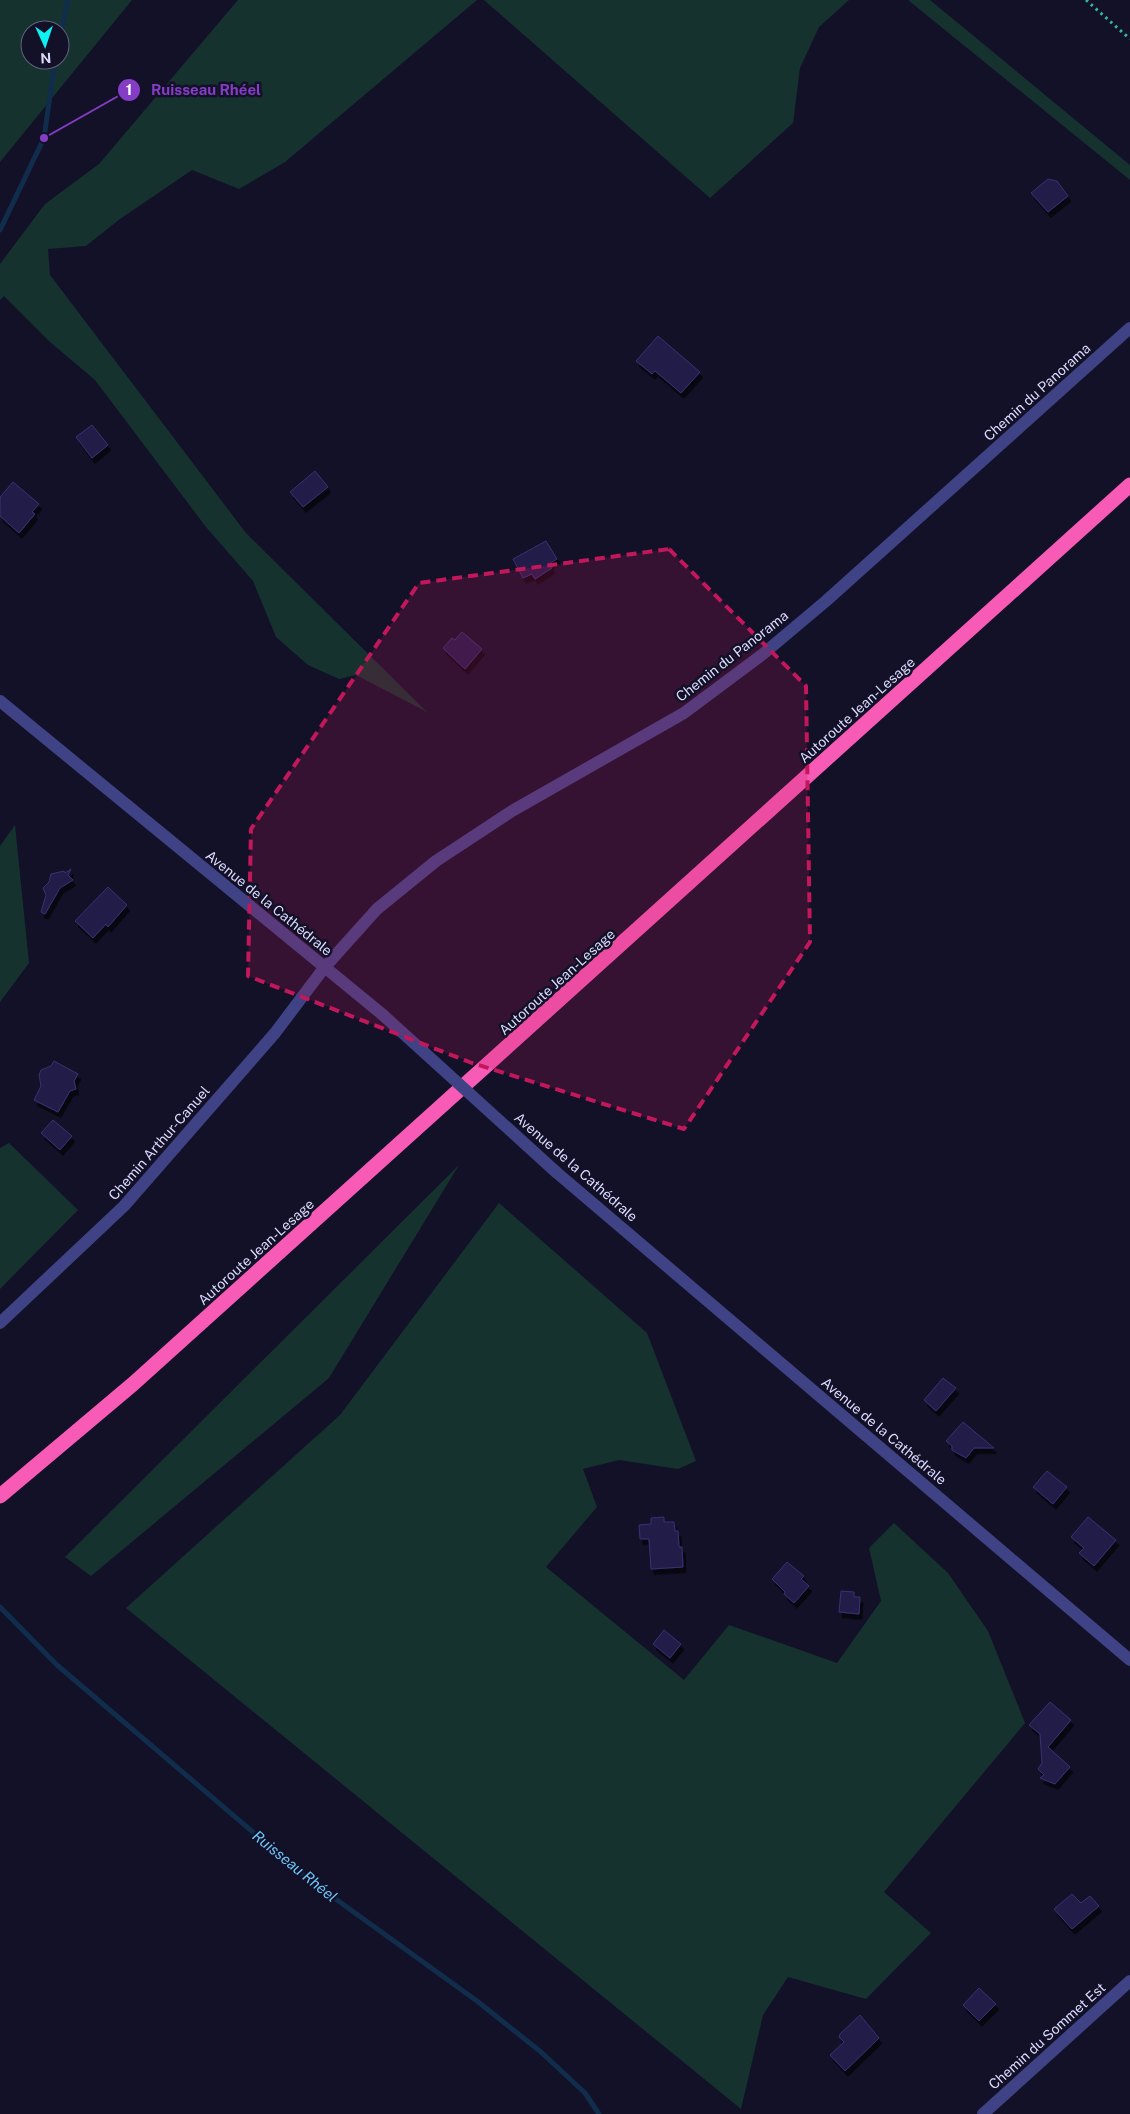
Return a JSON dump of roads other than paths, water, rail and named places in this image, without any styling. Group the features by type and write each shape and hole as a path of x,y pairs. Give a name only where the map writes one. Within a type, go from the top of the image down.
{"highway":[{"name":"Autoroute Jean-Lesage","path":"0,1496 133,1384 1130,486"}],"street":[{"name":"Chemin du Panorama","path":"324,968 377,909 436,861 512,811 684,713 763,654 826,601 1130,328"},
{"name":"Avenue de la Cathédrale","path":"0,701 324,968 383,1014 556,1172 1130,1660"},
{"name":"Chemin Arthur-Canuel","path":"0,1323 124,1206 275,1033 324,968"},
{"name":"Chemin du Sommet Est","path":"983,2114 1130,1981"}],"waterway":[{"name":"Ruisseau Rhéel","path":"64,20 68,0"},
{"name":"Ruisseau Rhéel","path":"0,230 44,138 54,70"},
{"name":"Ruisseau Rhéel","path":"0,1607 57,1665 308,1879 477,2001 541,2052 585,2093 599,2114"}],"place":[{"name":"Ruisseau Rhéel","path":"44,138"}]}
